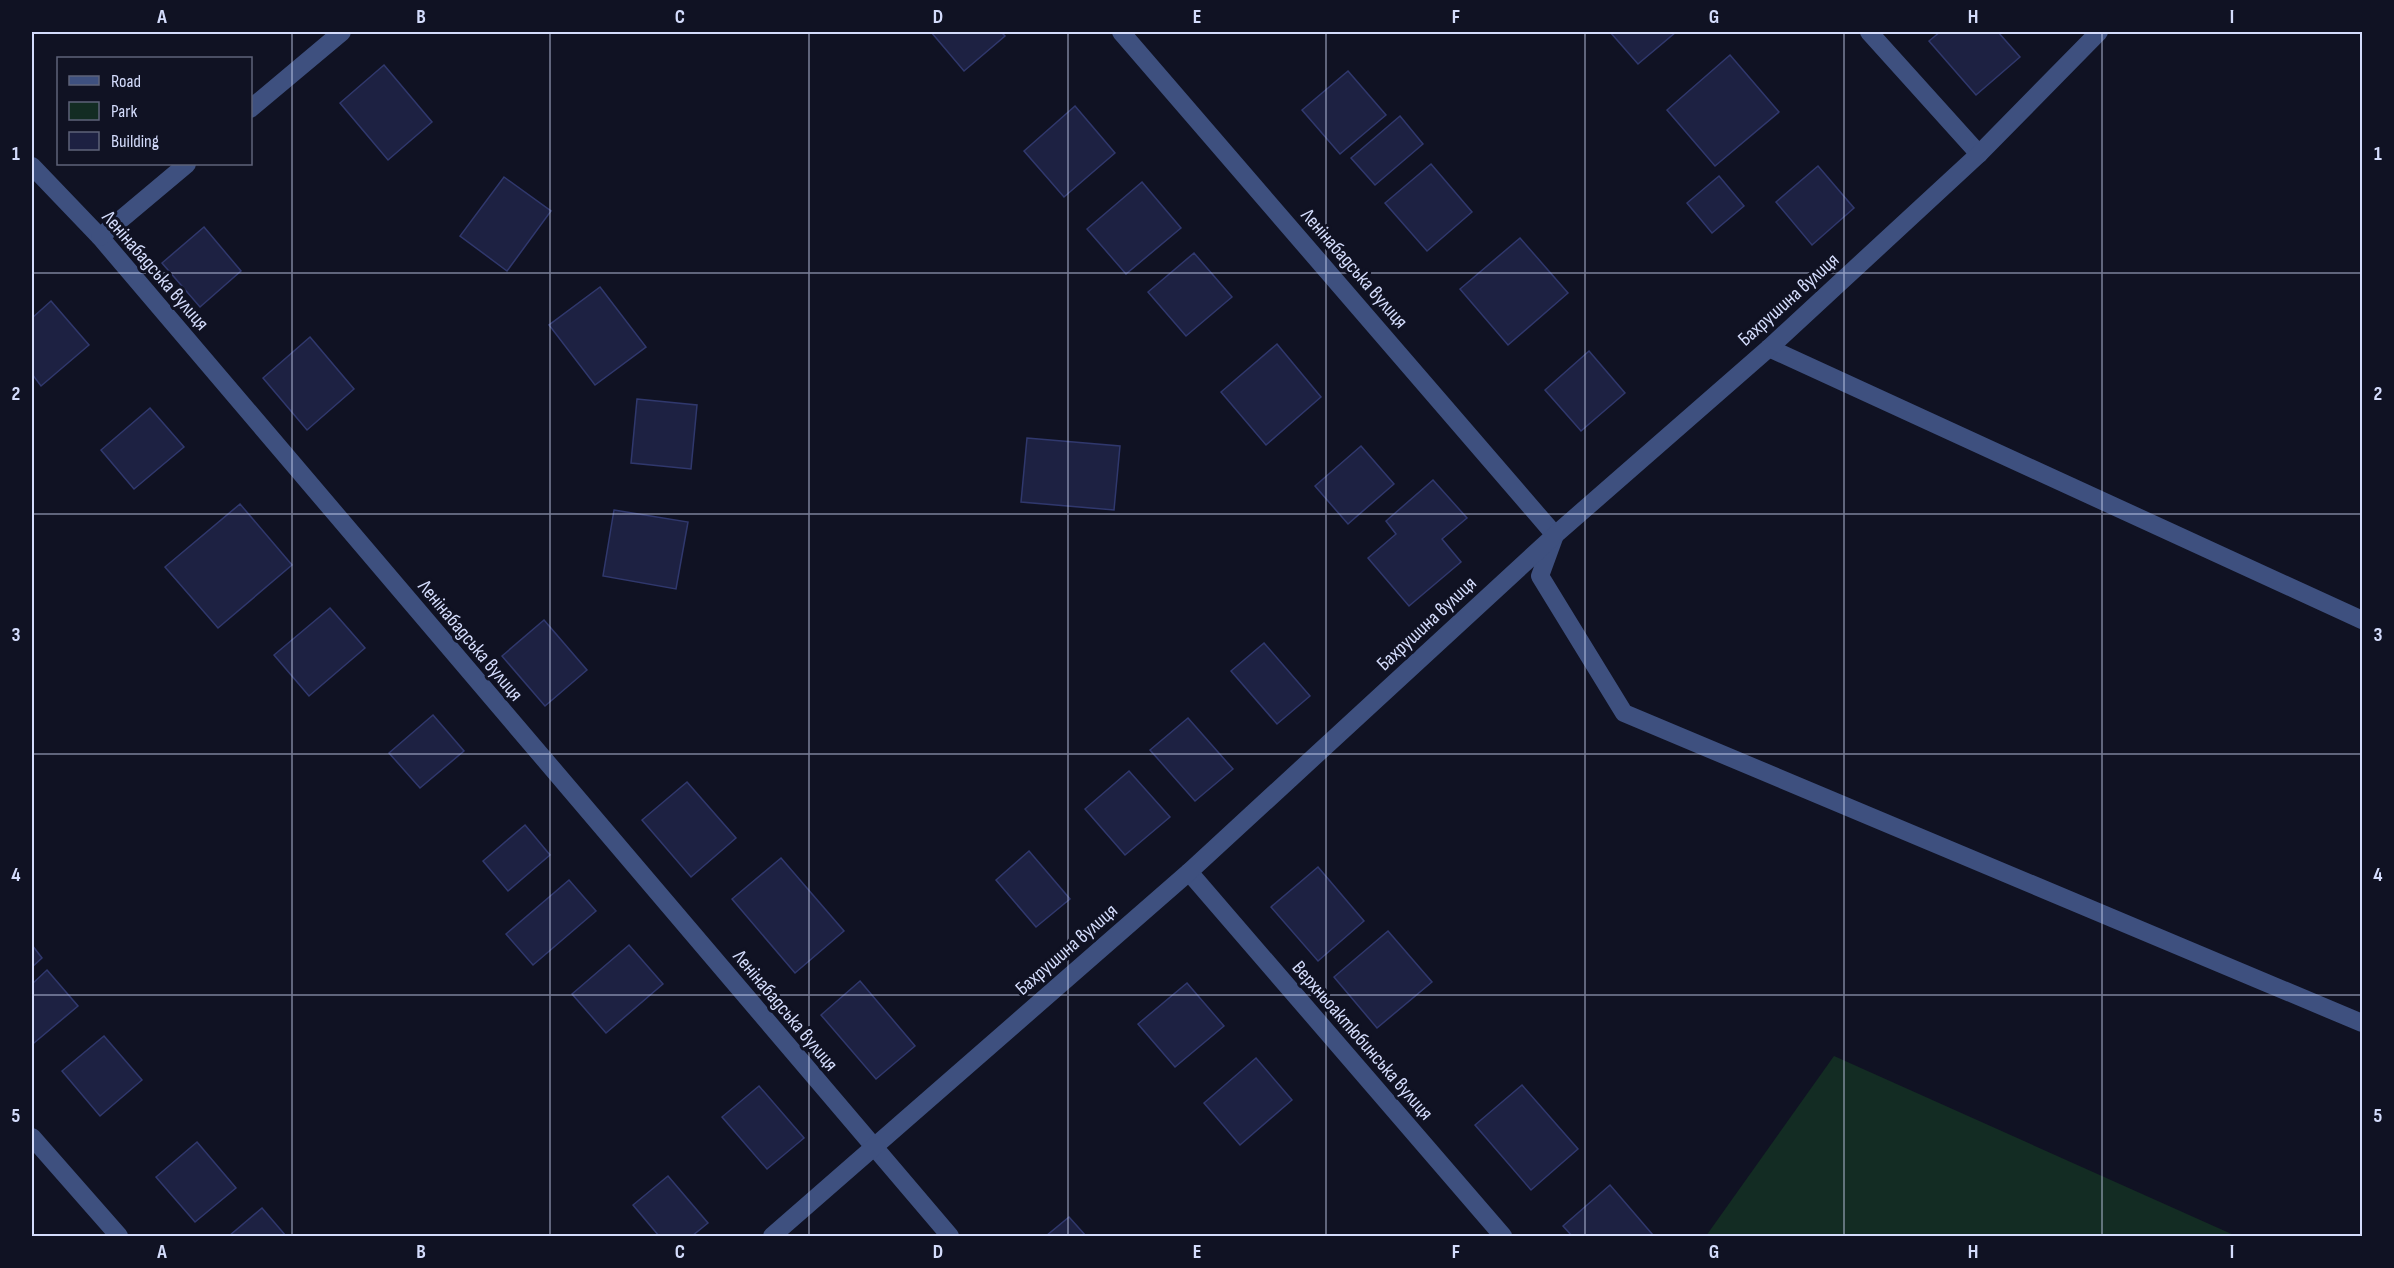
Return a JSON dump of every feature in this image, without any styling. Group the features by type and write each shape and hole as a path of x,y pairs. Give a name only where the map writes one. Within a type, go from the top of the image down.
{"street":[{"path":"252,107 342,32"},
{"name":"Ленінабадська вулиця","path":"1121,32 1555,535"},
{"path":"1869,32 1979,154"},
{"name":"Бахрушина вулиця","path":"772,1236 1189,872 1555,535 1769,348 1979,154 2099,32"},
{"path":"100,237 185,165"},
{"name":"Ленінабадська вулиця","path":"32,166 100,237 873,1146"},
{"path":"1769,348 2362,620"},
{"path":"1555,535 1540,576 1624,713 2362,1023"},
{"name":"Верхньоактюбинська вулиця","path":"1189,872 1503,1236"},
{"path":"32,1137 119,1236"},
{"path":"873,1146 950,1236"}],"green space":[{"path":"1834,1056 2236,1236 1706,1236"}],"building":[{"path":"931,32 1001,32 1005,36 964,71"},
{"path":"1610,32 1676,32 1638,64"},
{"path":"1940,32 1998,32 2020,57 1976,95 1929,41"},
{"path":"1730,55 1779,112 1715,166 1667,110"},
{"path":"384,65 432,122 388,160 340,103"},
{"path":"1348,71 1386,115 1340,154 1302,110"},
{"path":"1075,106 1115,153 1064,197 1024,151"},
{"path":"1400,116 1423,144 1375,185 1351,158"},
{"path":"1431,164 1472,212 1427,251 1385,203"},
{"path":"1818,166 1854,208 1812,245 1776,202"},
{"path":"1719,176 1744,206 1712,233 1687,203"},
{"path":"504,177 551,211 507,271 460,236"},
{"path":"1142,182 1181,228 1126,274 1087,229"},
{"path":"204,227 241,271 200,307 162,263"},
{"path":"1520,238 1568,293 1508,345 1460,289"},
{"path":"1194,253 1232,297 1186,336 1148,292"},
{"path":"600,287 646,347 595,385 549,325"},
{"path":"51,301 89,345 41,386 32,374 32,318"},
{"path":"310,337 354,389 307,430 263,378"},
{"path":"1277,344 1321,397 1266,445 1221,392"},
{"path":"1589,351 1625,393 1581,431 1545,390"},
{"path":"637,399 697,405 691,469 631,463"},
{"path":"150,408 184,447 134,489 101,450"},
{"path":"1027,438 1120,446 1114,510 1021,502"},
{"path":"1361,446 1394,484 1348,524 1315,486"},
{"path":"1433,480 1467,518 1442,539 1461,562 1409,606 1368,558 1396,534 1386,521"},
{"path":"240,504 292,565 218,628 165,567"},
{"path":"614,510 688,522 676,589 603,576"},
{"path":"330,608 365,648 309,696 274,655"},
{"path":"544,620 587,670 545,706 502,656"},
{"path":"1264,643 1310,696 1277,724 1231,671"},
{"path":"433,715 464,751 420,788 389,753"},
{"path":"1188,718 1233,769 1195,801 1150,750"},
{"path":"1129,771 1170,817 1125,855 1085,809"},
{"path":"687,782 736,838 691,877 642,820"},
{"path":"525,825 550,855 508,891 483,861"},
{"path":"1029,851 1070,899 1036,927 996,880"},
{"path":"781,858 844,931 795,973 732,899"},
{"path":"1318,867 1364,921 1318,961 1271,907"},
{"path":"569,880 596,911 533,965 506,934"},
{"path":"1388,931 1432,982 1377,1028 1334,977"},
{"path":"32,945 42,958 32,967"},
{"path":"629,945 663,984 606,1033 572,994"},
{"path":"47,970 78,1006 34,1043 32,1040 32,984"},
{"path":"860,981 915,1046 876,1079 821,1015"},
{"path":"1187,983 1224,1026 1175,1067 1138,1024"},
{"path":"104,1036 142,1080 100,1116 62,1071"},
{"path":"1256,1058 1292,1100 1240,1145 1204,1103"},
{"path":"1522,1085 1578,1149 1531,1190 1475,1125"},
{"path":"759,1086 804,1138 767,1169 722,1117"},
{"path":"197,1142 236,1188 195,1222 156,1177"},
{"path":"668,1176 708,1223 692,1236 659,1236 633,1205"},
{"path":"1610,1185 1653,1235 1572,1236 1563,1226"},
{"path":"262,1208 286,1236 229,1236"},
{"path":"1069,1217 1086,1236 1046,1236"}]}
